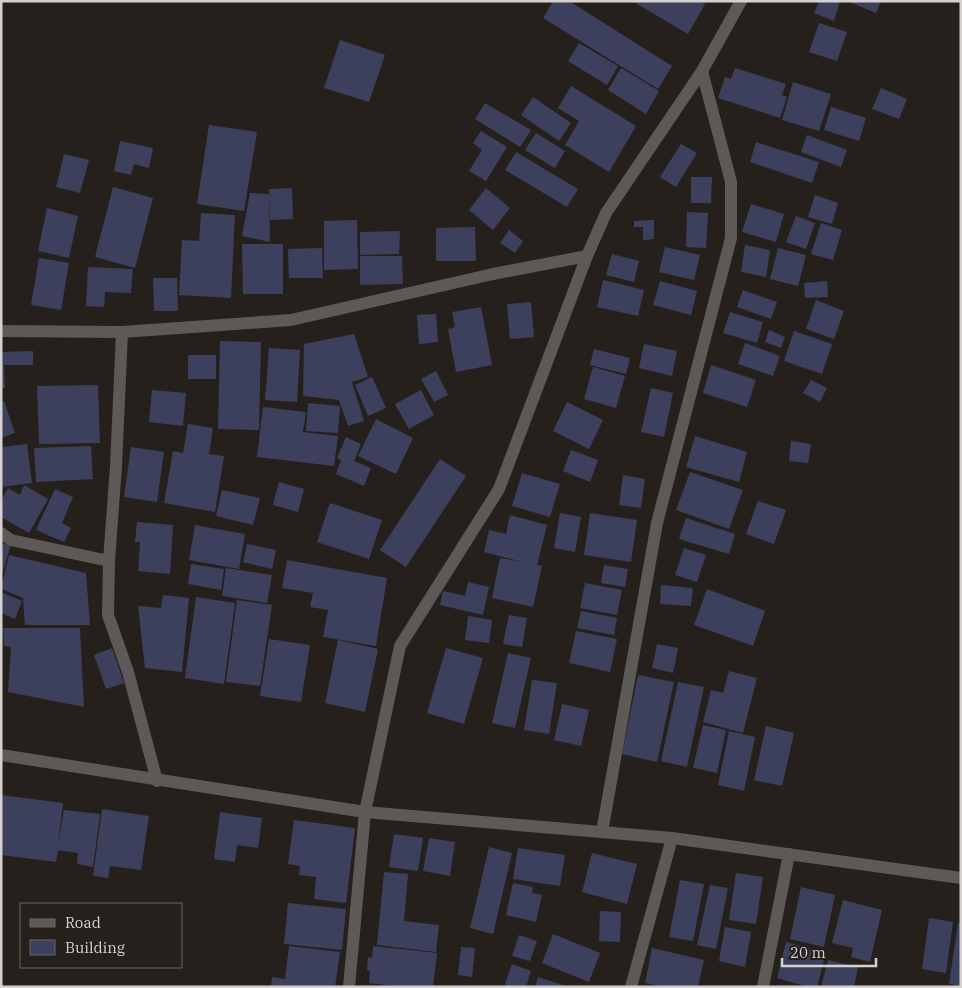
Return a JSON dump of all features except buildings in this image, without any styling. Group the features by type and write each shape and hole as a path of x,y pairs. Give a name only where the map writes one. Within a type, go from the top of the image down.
{"street":[{"path":"349,987 365,812 400,646 499,489 587,256 606,214 702,71 741,1"},
{"path":"602,832 657,523 731,238 731,182 702,71"},
{"path":"1,331 122,332 290,320 493,274 587,256"},
{"path":"122,332 116,466 109,562 108,615 128,672 157,781"},
{"path":"1,533 11,540 109,562"},
{"path":"1,755 157,781 365,812 672,838 961,878"},
{"path":"631,987 672,838"},
{"path":"763,987 789,854"}]}
